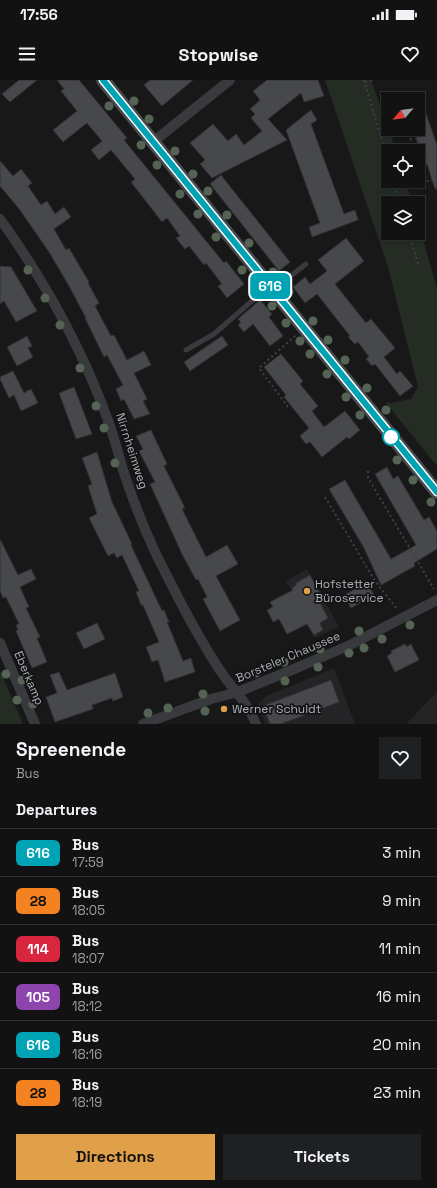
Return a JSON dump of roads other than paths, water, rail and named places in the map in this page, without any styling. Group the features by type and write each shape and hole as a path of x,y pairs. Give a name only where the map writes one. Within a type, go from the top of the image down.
{"street":[{"path":"103,80 437,492"},
{"path":"153,142 230,80"},
{"name":"Nirrnheimweg","path":"0,219 25,253 55,302 87,369 104,410 124,472 154,550 177,596 219,669 229,683 238,692 252,713 256,724"},
{"name":"Borsteler Chaussee","path":"143,724 211,699 238,692 350,645 437,600"},
{"name":"Eberkamp","path":"0,645 35,724"}],"lane":[{"path":"186,350 214,334 272,288 306,264"}],"place":[{"name":"Hofstetter Büroservice","path":"307,591"},
{"name":"Werner Schuldt","path":"224,709"}]}
